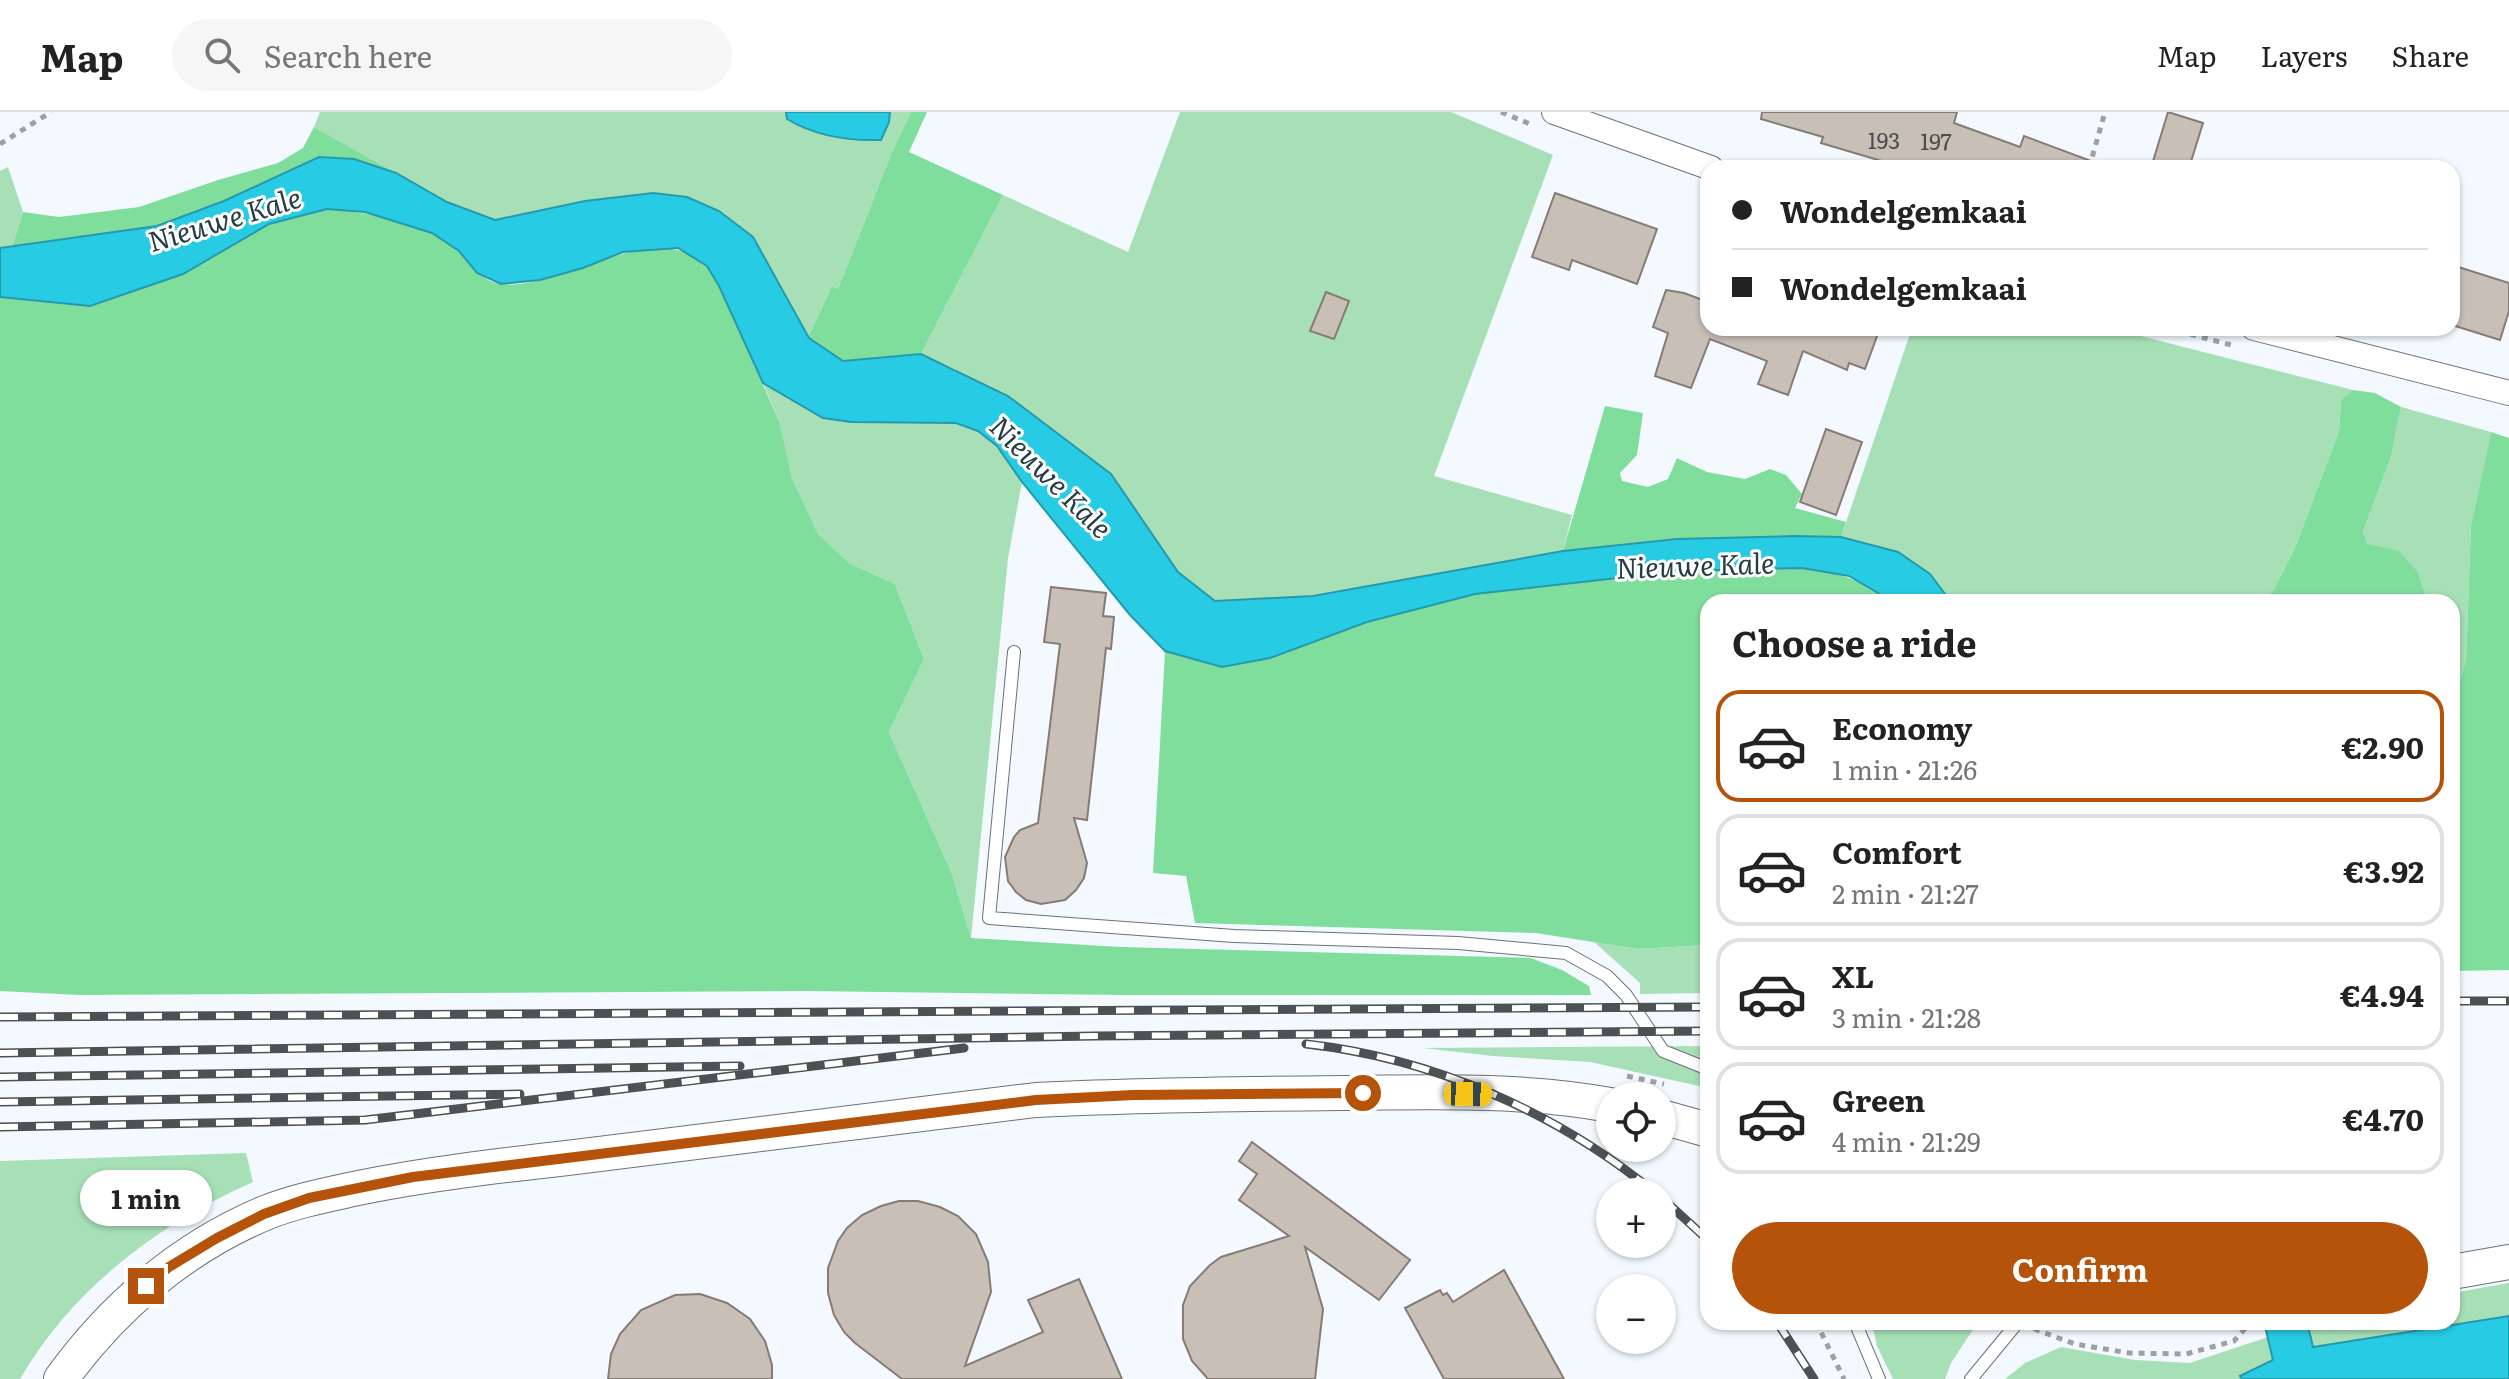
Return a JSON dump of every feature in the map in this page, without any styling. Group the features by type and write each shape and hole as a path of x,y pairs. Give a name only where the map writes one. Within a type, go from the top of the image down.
{"main road":[{"path":"61,1379 85,1345 123,1305 169,1267 217,1238 264,1214 309,1198 413,1177 1036,1100 1133,1095 1421,1092 1546,1096 1596,1103"},
{"path":"1676,1121 1700,1128"},
{"path":"2460,1271 2509,1262"}],"street":[{"path":"1554,112 1700,164"},
{"path":"2285,336 2509,393"}],"lane":[{"path":"1014,652 989,918 1234,936 1458,943 1566,953 1607,976 1626,995 1663,1051 1700,1066"},
{"path":"1858,1330 1879,1379"},
{"path":"1971,1379 2011,1330"}],"path":[{"path":"0,144 51,112"},
{"path":"2091,160 2105,112"},
{"path":"1820,1330 1844,1379"},
{"path":"2036,1330 2075,1344 2129,1353 2186,1354 2234,1341 2244,1330"}],"green space":[{"path":"320,112 911,112 838,289 832,286 808,338 753,237 719,211 585,201 495,220 447,202 314,127"},
{"path":"911,112 927,112 909,152 1003,195 921,354 843,361 808,338 832,286 838,289"},
{"path":"1180,112 1451,112 1553,155 1434,476 1572,515 1563,551 1313,596 1215,601 1178,572 1111,474 955,369 921,354 1003,195 1128,252"},
{"path":"314,127 396,173 354,159 157,226 12,247 23,212 59,217 139,207 278,163 303,148"},
{"path":"8,167 23,212 12,247 0,248 0,171"},
{"path":"327,209 382,217 422,228 456,249 487,279 501,284 526,283 607,258 660,248 685,252 708,268 780,423 792,478 818,534 849,563 895,584 924,659 889,732 952,874 971,938 1121,947 1531,958 1562,970 1589,986 1591,995 806,991 79,995 0,991 0,297 32,301 183,274 269,224"},
{"path":"1909,336 2140,336 2353,390 2341,400 2339,431 2295,548 2270,594 1944,594 1904,557 1841,537"},
{"path":"763,383 823,418 852,422 956,423 978,430 997,446 1022,482 1008,558 971,938 952,874 889,732 924,659 895,584 849,563 818,534 792,478 780,423"},
{"path":"2353,390 2375,393 2401,407 2391,457 2363,532 2368,544 2399,551 2418,572 2425,594 2270,594 2295,548 2339,431 2341,400"},
{"path":"1605,406 1643,413 1637,455 1620,473 1622,481 1648,487 1668,479 1677,458 1707,472 1745,479 1770,469 1786,475 1802,494 1795,508 1846,522 1841,537 1677,539 1563,551"},
{"path":"2401,407 2491,432 2471,525 2466,659 2460,682 2460,594 2425,594 2418,572 2368,544 2363,532 2391,457"},
{"path":"2491,432 2509,438 2509,970 2460,971 2460,682 2466,659 2471,525"},
{"path":"1758,567 1810,570 1843,576 1878,594 1700,594 1700,945 1638,949 1536,933 1195,923 1186,876 1153,873 1165,651 1222,667 1270,658 1367,622 1475,594 1680,571"},
{"path":"1594,942 1638,949 1700,945 1700,993 1640,994 1640,983"},
{"path":"1700,1046 1700,1086 1590,1062 1423,1048"},
{"path":"246,1153 253,1182 184,1218 120,1262 65,1316 20,1379 0,1379 0,1161"},
{"path":"2509,1283 2509,1316 2460,1324 2460,1292"},
{"path":"1874,1330 1973,1330 1951,1363 1945,1379 1893,1379 1877,1346"},
{"path":"2310,1330 2420,1330 2312,1347"},
{"path":"2268,1337 2273,1360 2240,1376 2242,1379 2005,1379 2025,1363 2061,1347 2135,1360 2190,1363"}],"water":[{"path":"786,112 890,112 881,140 869,140 809,130 787,119"},
{"name":"Nieuwe Kale","path":"319,157 354,159 396,173 447,202 495,220 585,201 653,193 687,197 719,211 753,237 809,338 843,361 921,354 1008,396 1111,474 1178,572 1215,601 1313,596 1563,551 1677,539 1795,536 1841,537 1898,552 1930,574 1945,594 1879,594 1849,576 1802,568 1680,571 1475,594 1367,622 1270,658 1222,667 1165,651 1130,615 1022,482 997,446 978,431 956,423 851,422 823,418 763,383 707,266 678,248 623,252 540,280 501,284 477,273 459,251 432,233 365,212 327,209 269,224 183,274 90,306 0,297 0,248 157,226 224,201"},
{"path":"2509,1316 2509,1379 2242,1379 2240,1376 2273,1360 2266,1330 2309,1330 2313,1347 2420,1330 2460,1330 2460,1324"}],"building":[{"path":"1762,112 1957,112 1954,123 2020,147 2024,136 2089,160 1878,160 1821,143 1823,137 1761,119"},
{"path":"2168,112 2203,123 2191,160 2153,160"},
{"path":"1555,193 1657,229 1637,284 1572,260 1569,270 1532,257"},
{"path":"2460,268 2509,283 2509,311 2500,340 2460,328"},
{"path":"1666,290 1700,299 1700,336 1877,336 1865,369 1849,363 1847,370 1803,351 1788,395 1758,384 1767,361 1710,339 1691,388 1655,376 1668,333 1653,327"},
{"path":"1326,292 1349,301 1334,339 1310,331"},
{"path":"1826,429 1862,442 1836,515 1800,502"},
{"path":"1051,587 1106,593 1103,616 1114,617 1111,649 1106,648 1087,820 1074,818 1087,863 1084,878 1065,900 1041,904 1026,900 1016,892 1008,881 1005,857 1020,830 1038,823 1060,644 1044,642"},
{"path":"1252,1142 1410,1260 1379,1300 1305,1247 1323,1309 1315,1379 1208,1379 1192,1361 1183,1339 1183,1305 1190,1286 1210,1265 1221,1257 1289,1236 1239,1200 1257,1174 1239,1161"},
{"path":"899,1201 918,1201 958,1216 976,1234 988,1262 991,1292 965,1366 1043,1332 1028,1300 1079,1279 1122,1379 902,1379 855,1343 834,1315 828,1293 828,1268 838,1241 847,1228 862,1215"},
{"path":"1504,1270 1564,1379 1444,1379 1405,1308 1440,1290 1443,1295 1447,1293 1453,1302"},
{"path":"700,1294 727,1303 750,1319 765,1341 772,1365 772,1379 608,1379 611,1354 620,1334 641,1310 675,1295"}],"railway":[{"path":"2460,1001 2509,1001"},
{"path":"0,1017 1700,1007"},
{"path":"0,1053 1095,1036 1700,1031"},
{"path":"1306,1044 1400,1062 1491,1093 1576,1137 1636,1178"},
{"path":"0,1127 365,1120 964,1048"},
{"path":"0,1077 740,1066"},
{"path":"0,1102 520,1094"},
{"path":"1676,1211 1700,1233"},
{"path":"1782,1330 1814,1379"}],"route":[{"path":"146,1286 169,1267 264,1214 309,1198 413,1177 1036,1100 1133,1095 1363,1093"}]}
